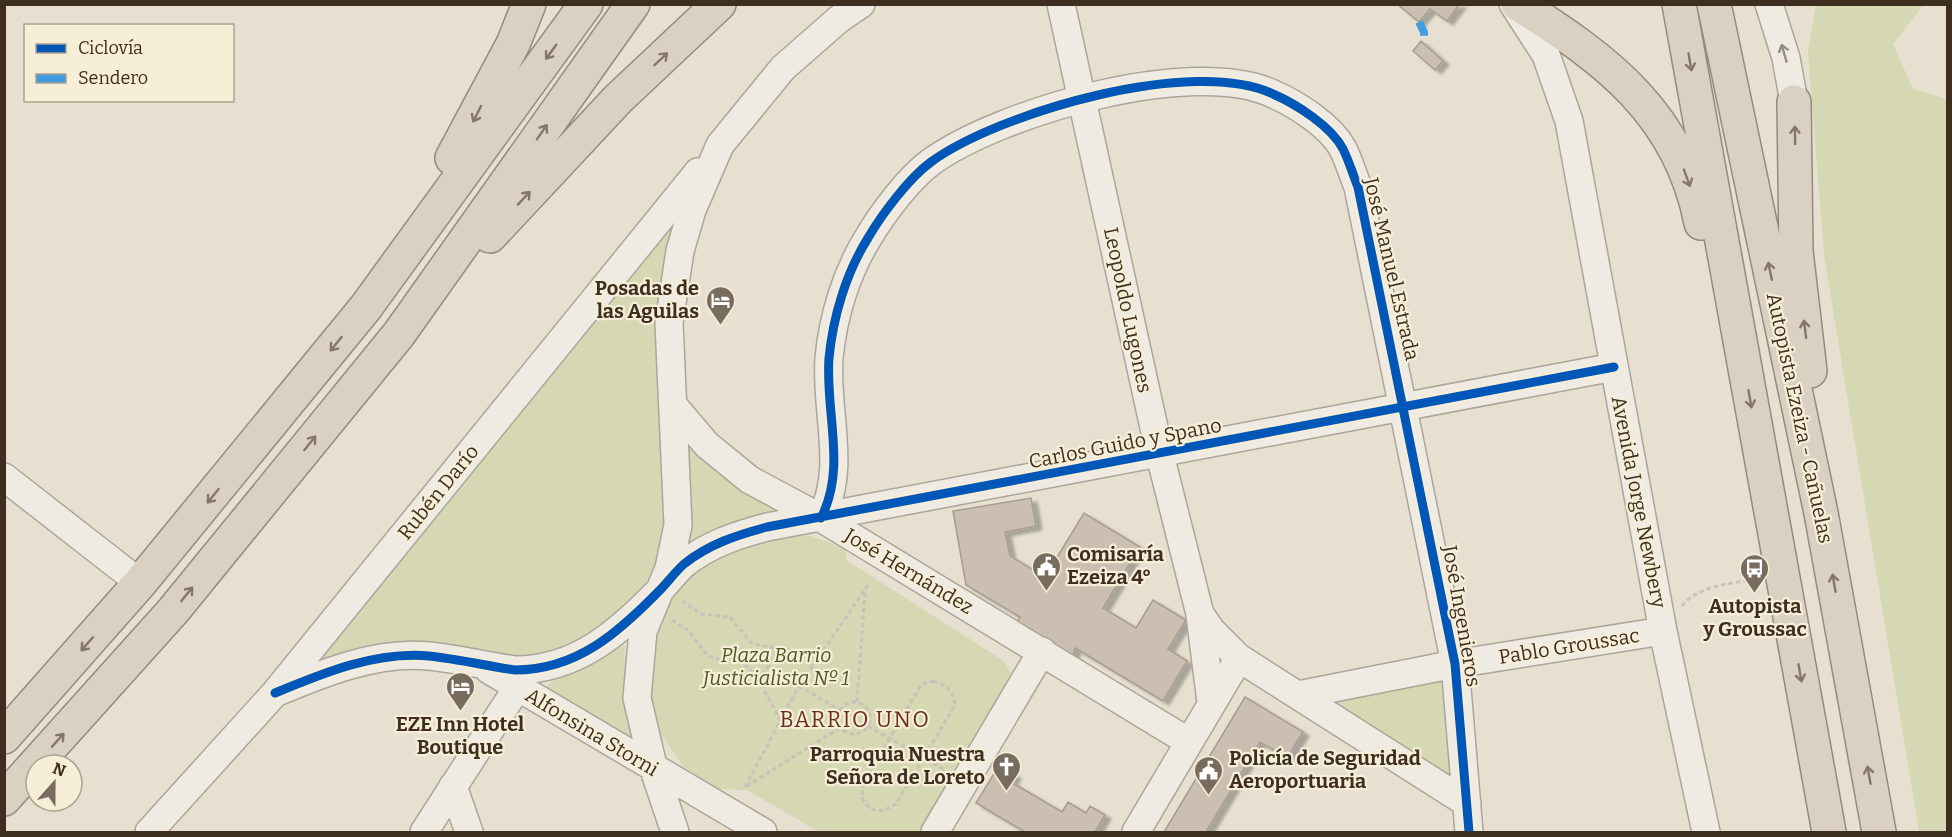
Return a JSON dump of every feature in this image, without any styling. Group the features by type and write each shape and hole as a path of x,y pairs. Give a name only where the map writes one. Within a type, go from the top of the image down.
{"highway":[{"path":"366,307 464,139 513,44 529,4"},
{"path":"4,737 140,583 366,307 585,4"},
{"path":"399,334 633,4"},
{"path":"4,799 173,611 399,334 618,99 719,4"},
{"path":"1518,4 1613,69 1662,125 1683,166 1698,209 1713,285 1743,359"},
{"path":"1679,4 1829,832"},
{"name":"Autopista Ezeiza - Cañuelas","path":"1714,4 1821,513 1879,832"},
{"path":"1794,102 1796,251 1811,374 1821,513"}],"street":[{"path":"675,832 654,770 637,698 643,631 671,596 669,568 678,525 669,323 680,251 692,210 720,145 783,68 839,18 861,4"},
{"name":"Leopoldo Lugones","path":"1061,4 1160,455 1200,614 1211,702"},
{"name":"Avenida Jorge Newbery","path":"1513,4 1546,55 1569,121 1663,631 1703,832"},
{"path":"1769,4 1786,58 1794,102"},
{"name":"José Manuel Estrada","path":"821,518 831,500 834,475 829,359 836,314 848,279 867,239 895,201 930,163 968,140 1025,115 1082,98 1150,86 1223,81 1271,93 1311,115 1342,147 1358,187 1404,408"},
{"name":"Rubén Darío","path":"149,832 275,693 720,145"},
{"name":"Carlos Guido y Spano","path":"523,679 586,653 620,628 671,596 684,565 706,549 735,535 767,527 1160,455 1614,367"},
{"name":"José Hernández","path":"673,405 707,445 750,480 821,518 1190,742"},
{"name":"José Ingenieros","path":"1404,408 1455,664 1469,832"},
{"path":"4,477 140,583"},
{"name":"Leopoldo Lugones","path":"1200,614 1211,630 1239,658 1467,803"},
{"name":"Pablo Groussac","path":"1298,695 1455,664 1663,631"},
{"path":"935,832 1042,651"},
{"path":"275,693 330,670 389,658 427,656 478,664 523,679 424,832"},
{"path":"1136,832 1239,658"},
{"name":"Alfonsina Storni","path":"523,679 654,770 763,832"},
{"path":"453,786 469,832"}],"path":[{"path":"1663,631 1687,598 1713,587 1752,580 1755,594"},
{"path":"841,728 745,787 799,686 870,582"},
{"path":"857,702 865,592"},
{"path":"671,596 701,614 730,617 751,643 820,654"},
{"path":"665,618 683,625 708,656 738,660 750,668 782,721"},
{"path":"759,681 779,649"},
{"path":"933,681 946,684 954,695 955,705 896,804 883,811 870,809 862,798 863,784 890,738 921,685 933,681"},
{"path":"799,686 840,710"},
{"path":"857,702 868,710 868,726 856,734 846,732 841,728 838,720 840,710 849,703 857,702"},
{"path":"868,726 954,775"}],"green space":[{"path":"1816,5 1923,5 1893,44 1913,89 1947,99 1947,832 1919,832 1824,255 1808,50"},
{"path":"677,214 668,501 662,551 643,589 620,615 563,654 308,669"},
{"path":"684,431 723,471 775,511 682,548"},
{"name":"Plaza Barrio Justicialista Nº 1","path":"774,533 811,536 846,548 846,560 1004,661 1012,675 920,832 819,832 747,790 715,789 683,766 659,731 647,694 645,661 664,600 717,551"},
{"path":"619,642 625,646 624,703 636,732 633,742 545,690 555,676"},
{"path":"1448,677 1457,786 1335,702"}],"building":[{"path":"1397,4 1460,4 1447,21 1430,9 1419,22"},
{"path":"1421,41 1443,61 1435,70 1413,51"},
{"name":"Comisaría Ezeiza 4°","path":"1031,498 1036,526 1005,532 1010,556 1045,577 1084,513 1140,547 1103,608 1136,628 1153,600 1186,620 1168,649 1187,661 1163,701 1075,648 1073,656 1016,623 1020,617 966,585 953,511"},
{"name":"Policía de Seguridad Aeroportuaria","path":"1245,697 1303,732 1287,758 1260,742 1206,832 1164,832"},
{"name":"Parroquia Nuestra Señora de Loreto","path":"1004,768 1015,775 1011,782 1062,812 1068,802 1086,813 1090,806 1105,815 1095,832 1025,832 976,803 995,772 1000,775"}],"marked path":[{"path":"1419,22 1424,32 1424,44"}],"cycle path":[{"path":"821,518 829,499 833,480 829,358 842,296 853,266 874,228 896,197 914,177 931,162 962,143 1002,125 1049,108 1098,95 1148,86 1196,82 1238,84 1282,98 1322,124 1337,140 1358,187 1455,664 1469,832"},
{"path":"275,693 331,671 389,657 429,656 515,670 558,663 577,656 612,634 644,606 681,567 703,551 745,533 767,527 1614,367"}],"place":[{"name":"Posadas de las Aguilas","path":"720,326"},
{"name":"Comisaría Ezeiza 4°","path":"1046,592"},
{"name":"Autopista y Groussac","path":"1755,594"},
{"name":"EZE Inn Hotel Boutique","path":"460,712"},
{"name":"Parroquia Nuestra Señora de Loreto","path":"1006,792"},
{"name":"Policía de Seguridad Aeroportuaria","path":"1208,796"}],"district":[{"name":"BARRIO UNO","path":"855,719"}]}
